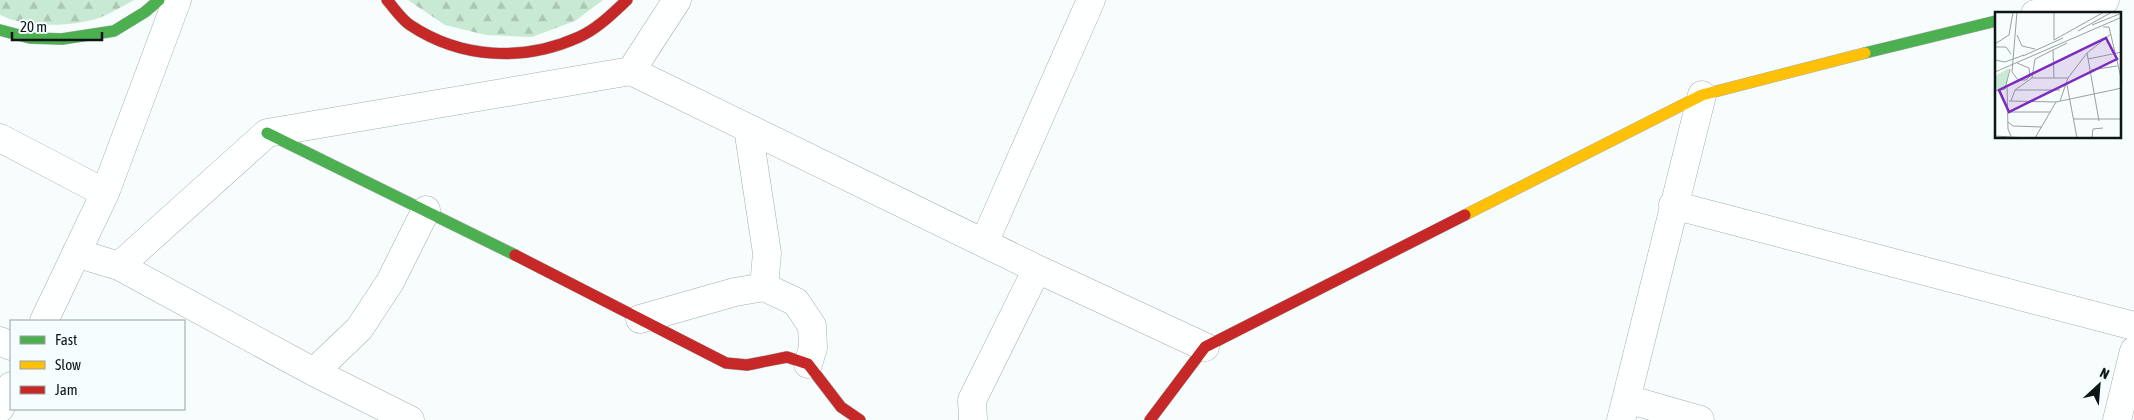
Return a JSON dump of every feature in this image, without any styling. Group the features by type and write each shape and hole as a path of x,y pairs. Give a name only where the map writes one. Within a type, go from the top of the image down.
{"street":[{"path":"0,30 30,38 62,39 114,31 145,12 159,0"},
{"path":"44,320 105,194 177,0"},
{"path":"387,0 410,25 438,40 476,53 510,55 555,48 587,34 614,15 627,0"},
{"path":"631,72 677,0"},
{"path":"984,243 1091,0"},
{"path":"2045,12 2105,0"},
{"path":"1150,420 1205,347 1702,95 1995,21"},
{"path":"119,266 267,133 631,72 1037,269 1205,347"},
{"path":"1700,420 1624,410 1673,205 1702,95"},
{"path":"748,128 767,253 764,287"},
{"path":"267,133 426,210 726,363 747,365 787,356 808,364 841,407 860,420"},
{"path":"0,138 105,194"},
{"path":"1673,205 2134,326"},
{"path":"314,372 359,329 390,282 426,210"},
{"path":"76,253 119,266 314,372 410,420"},
{"path":"973,420 972,400 1037,269"},
{"path":"640,319 735,292 764,287 796,302 812,326 813,348 808,364"},
{"path":"2117,420 2134,351"},
{"path":"0,408 10,388"}],"green space":[{"path":"0,0 134,0 99,18 76,23 49,25 23,22 0,15"},
{"path":"408,0 603,0 575,21 532,37 486,35 445,25"}],"traffic: fast":[{"path":"0,30 30,38 62,39 114,31 145,12 159,0"},
{"path":"1865,53 1995,21"},
{"path":"267,133 515,255"}],"traffic: slow":[{"path":"1465,215 1702,95 1865,53"}],"traffic: jam":[{"path":"387,0 407,23 430,36 450,45 493,53 537,50 579,37 610,16 627,0"},
{"path":"1150,420 1205,347 1465,215"},
{"path":"515,255 726,363 747,365 787,357 808,364 841,407 860,420"}]}
